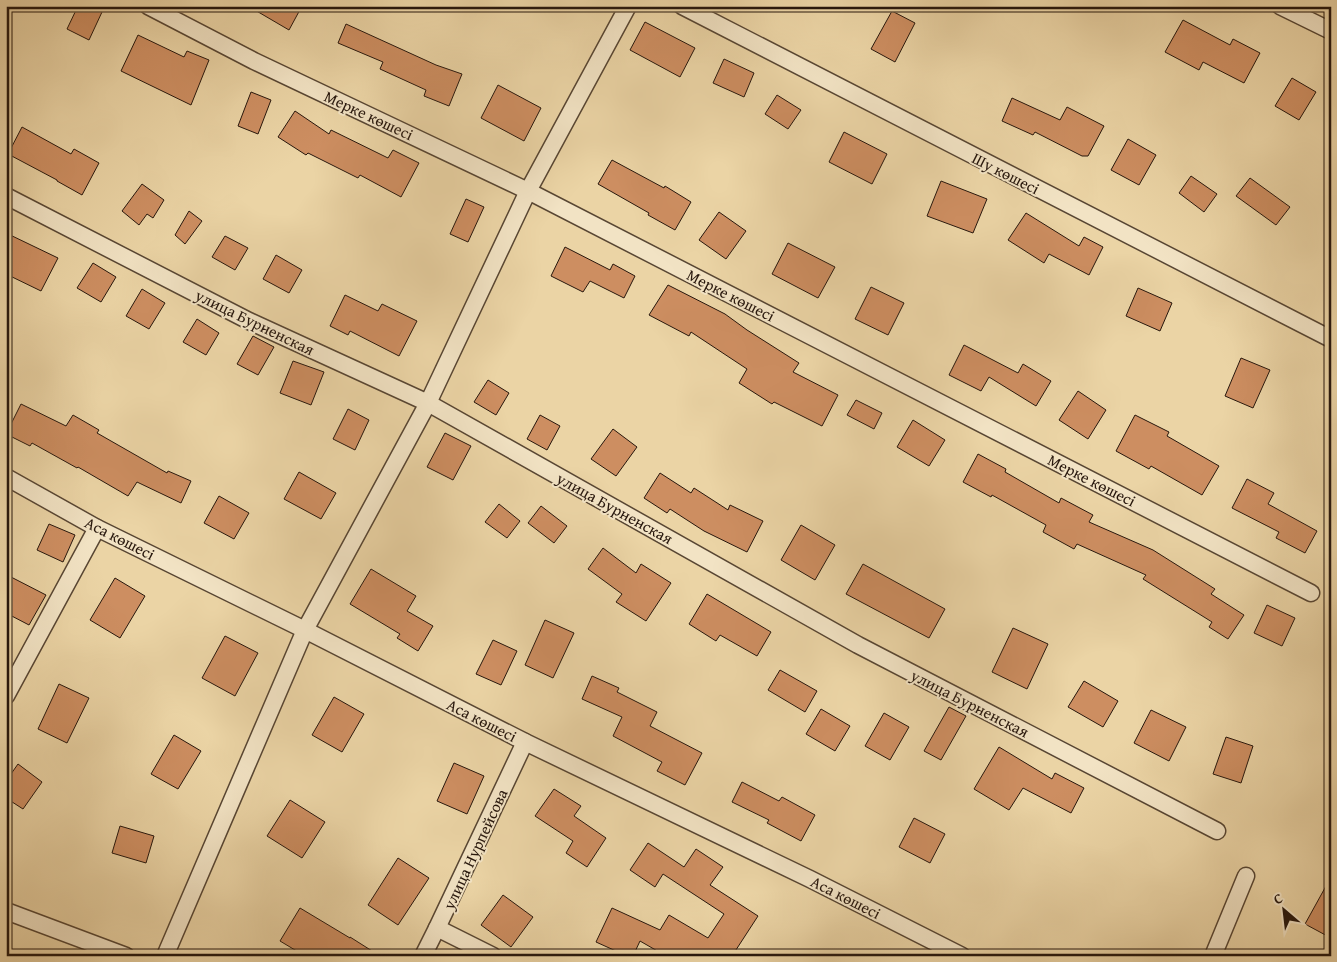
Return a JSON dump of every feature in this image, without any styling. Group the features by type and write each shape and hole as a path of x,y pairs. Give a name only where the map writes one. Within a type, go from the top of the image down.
{"street":[{"name":"Мерке көшесі","path":"148,6 254,61 528,191 1311,593"},
{"path":"165,956 305,630 428,404 528,191 628,6"},
{"name":"Шу көшесі","path":"682,6 1331,340"},
{"path":"1280,6 1331,31"},
{"name":"улица Бурненская","path":"6,196 248,321 428,404 858,645 1217,831"},
{"name":"Аса көшесі","path":"6,477 97,528 305,630 526,742 810,879 962,956"},
{"path":"6,696 97,528"},
{"name":"улица Нурпейсова","path":"422,956 438,928 526,742"},
{"path":"1212,956 1246,876"},
{"path":"6,911 126,956"},
{"path":"438,928 493,956"}],"building":[{"path":"78,6 89,6 102,12 89,40 67,29"},
{"path":"248,6 302,6 289,30"},
{"path":"892,11 915,23 895,62 871,49"},
{"path":"1183,20 1230,45 1233,39 1260,53 1244,83 1203,62 1199,70 1165,52"},
{"path":"645,22 695,48 680,77 630,50"},
{"path":"346,24 436,65 462,74 449,106 424,96 426,90 380,69 383,62 338,43"},
{"path":"138,35 184,57 187,51 209,60 191,105 121,71"},
{"path":"724,59 754,73 744,97 713,83"},
{"path":"1292,78 1316,92 1299,120 1275,106"},
{"path":"498,85 541,108 524,141 481,118"},
{"path":"251,92 271,100 258,134 238,126"},
{"path":"777,95 801,110 788,129 765,114"},
{"path":"1012,98 1060,120 1067,107 1104,126 1088,156 1082,156 1035,132 1033,135 1002,121"},
{"path":"295,111 329,134 331,130 388,158 393,150 419,163 401,197 360,175 358,178 308,153 306,155 278,137"},
{"path":"22,127 71,154 74,149 99,163 82,195 8,154"},
{"path":"844,132 887,154 872,184 829,162"},
{"path":"1128,139 1156,155 1139,185 1111,170"},
{"path":"612,160 664,188 665,186 691,202 675,230 598,184"},
{"path":"1191,176 1217,194 1204,212 1179,193"},
{"path":"1250,178 1290,207 1276,225 1236,196"},
{"path":"941,181 987,199 973,233 927,216"},
{"path":"142,184 164,200 153,218 147,214 139,225 122,211"},
{"path":"466,199 484,207 468,242 450,234"},
{"path":"189,211 202,221 185,244 175,235"},
{"path":"719,212 746,231 726,259 699,240"},
{"path":"1026,213 1079,246 1084,237 1103,247 1089,275 1049,254 1044,263 1008,240"},
{"path":"6,233 58,258 41,291 6,274"},
{"path":"225,236 248,248 235,270 212,257"},
{"path":"788,243 835,267 818,298 772,274"},
{"path":"565,247 610,270 613,264 635,276 624,298 590,281 583,292 551,276"},
{"path":"276,255 302,270 289,293 263,279"},
{"path":"93,263 116,277 101,302 77,288"},
{"path":"668,285 725,314 799,363 793,372 838,395 822,426 774,402 772,404 739,383 747,369 691,332 689,336 649,315"},
{"path":"871,287 904,303 888,335 855,319"},
{"path":"1138,288 1172,303 1160,331 1126,316"},
{"path":"142,289 165,303 149,329 126,316"},
{"path":"345,295 378,311 382,304 417,321 399,356 350,331 348,335 330,326"},
{"path":"197,319 219,333 206,355 183,342"},
{"path":"253,336 274,347 258,375 237,364"},
{"path":"964,345 1018,373 1023,364 1051,381 1036,406 989,377 981,391 949,375"},
{"path":"1241,358 1270,370 1253,408 1225,396"},
{"path":"293,361 324,372 311,405 280,393"},
{"path":"488,380 509,393 496,415 474,402"},
{"path":"1078,391 1106,410 1088,439 1059,420"},
{"path":"856,400 882,413 874,429 847,415"},
{"path":"21,404 66,426 73,415 99,430 97,433 167,473 168,471 191,481 181,503 137,482 128,496 32,443 30,446 6,434"},
{"path":"348,409 369,420 355,450 333,439"},
{"path":"540,415 560,426 547,450 527,439"},
{"path":"1135,415 1169,432 1167,436 1219,466 1202,495 1151,466 1149,469 1116,451"},
{"path":"913,420 945,440 929,466 897,447"},
{"path":"613,429 637,447 616,476 591,459"},
{"path":"445,433 471,446 453,480 427,467"},
{"path":"978,454 1006,469 1005,472 1059,503 1061,498 1093,515 1089,522 1153,550 1215,589 1211,594 1244,615 1228,639 1209,627 1212,622 1143,579 1146,575 1077,544 1074,549 1043,532 1046,525 992,495 991,497 963,482"},
{"path":"299,472 336,493 321,519 284,499"},
{"path":"660,473 691,493 694,488 728,510 730,505 763,521 747,552 704,531 670,509 667,513 644,498"},
{"path":"1247,479 1274,493 1268,504 1317,531 1305,553 1276,538 1279,532 1232,508"},
{"path":"219,496 249,513 234,539 204,523"},
{"path":"499,504 520,521 507,538 485,522"},
{"path":"541,506 567,526 554,543 528,523"},
{"path":"49,524 75,535 63,562 37,550"},
{"path":"801,525 835,545 815,580 781,560"},
{"path":"603,548 636,573 641,564 671,583 646,621 616,602 622,594 588,569"},
{"path":"863,564 945,609 929,638 846,594"},
{"path":"371,569 416,596 407,611 433,626 418,651 397,638 400,634 350,604"},
{"path":"11,577 46,595 29,625 6,613 6,586"},
{"path":"115,578 145,596 120,638 90,620"},
{"path":"707,594 771,632 757,656 720,635 716,641 689,624"},
{"path":"1267,605 1295,618 1282,646 1254,633"},
{"path":"545,620 574,633 553,678 525,665"},
{"path":"1013,628 1048,644 1027,689 992,672"},
{"path":"225,636 258,653 235,696 202,678"},
{"path":"493,640 517,651 501,685 476,674"},
{"path":"780,670 817,691 805,712 768,690"},
{"path":"592,676 619,688 617,692 657,712 650,726 702,753 685,785 657,771 662,762 613,736 622,717 582,699"},
{"path":"1084,681 1118,701 1103,727 1068,707"},
{"path":"59,684 89,698 67,743 38,729"},
{"path":"334,697 364,714 342,752 312,735"},
{"path":"949,707 966,716 941,760 924,751"},
{"path":"821,709 850,726 835,751 806,734"},
{"path":"1151,710 1186,727 1169,761 1134,743"},
{"path":"884,713 909,727 890,760 865,746"},
{"path":"174,735 201,751 178,789 151,774"},
{"path":"1226,737 1253,746 1241,783 1213,774"},
{"path":"999,747 1052,779 1055,773 1084,788 1071,813 1023,788 1009,810 974,789"},
{"path":"454,763 484,776 467,814 437,801"},
{"path":"18,764 42,782 23,809 6,798 6,781"},
{"path":"742,782 779,801 782,797 815,815 801,841 767,823 769,820 732,802"},
{"path":"554,789 581,806 574,816 606,838 587,867 566,853 573,841 535,816"},
{"path":"290,800 325,822 302,858 267,836"},
{"path":"914,818 945,834 930,863 899,847"},
{"path":"120,826 154,836 146,863 112,853"},
{"path":"648,843 684,867 696,849 723,867 710,885 758,916 732,956 666,956 640,941 633,956 627,956 596,942 612,908 660,930 669,915 708,938 724,914 663,874 655,887 630,870"},
{"path":"398,858 429,878 398,925 368,905"},
{"path":"1331,877 1331,938 1305,924"},
{"path":"503,895 533,917 511,947 481,925"},
{"path":"300,908 380,956 305,956 280,941"}]}
